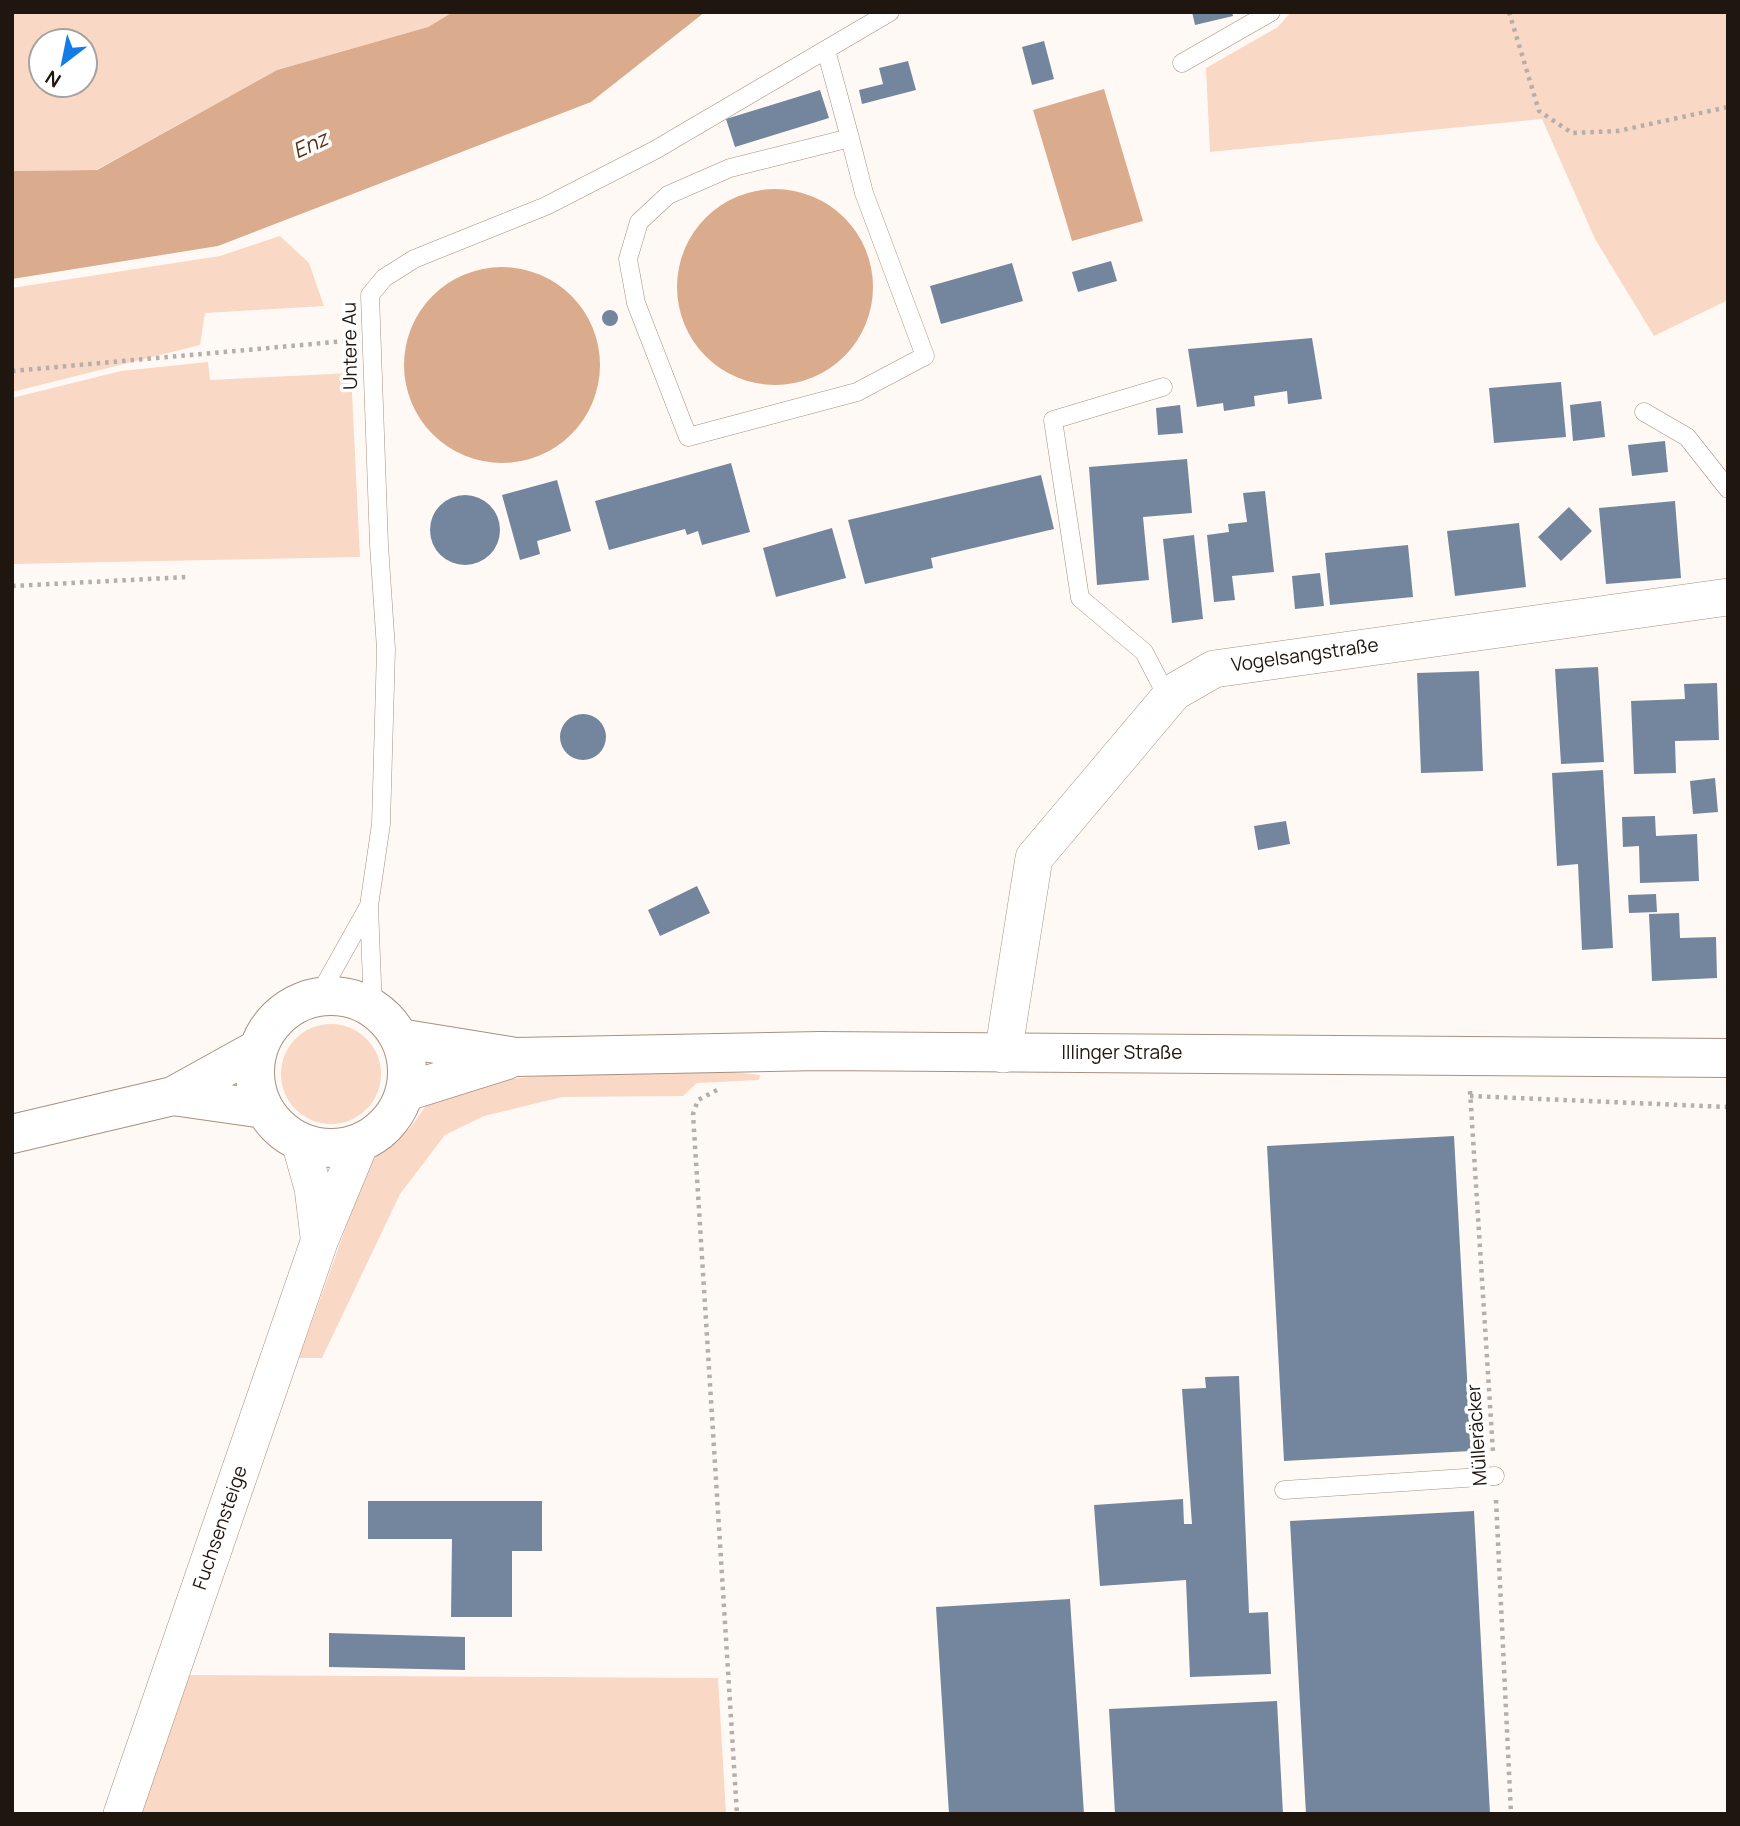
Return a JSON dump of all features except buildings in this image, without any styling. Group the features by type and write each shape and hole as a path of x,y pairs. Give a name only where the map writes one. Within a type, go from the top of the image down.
{"street":[{"name":"Vogelsangstraße","path":"1003,1054 1034,858 1174,692 1214,669 1728,597"},
{"path":"318,997 356,1000 373,1009 388,1021 406,1055 405,1092 396,1113 380,1131 360,1143 341,1149 320,1148 300,1142 279,1129 264,1109 257,1089 255,1069 258,1049 268,1030 281,1015 299,1003 318,997"},
{"name":"Illinger Straße","path":"399,1038 516,1057 820,1051 1728,1058"},
{"path":"12,1135 173,1096 258,1049"},
{"name":"Illinger Straße","path":"405,1092 516,1057"},
{"path":"173,1096 264,1109"},
{"name":"Fuchsensteige","path":"300,1142 313,1188 319,1242"},
{"name":"Fuchsensteige","path":"122,1814 319,1242 360,1143"}],"lane":[{"name":"Untere Au","path":"373,1009 369,906 381,824 386,649 370,295 384,278 414,258 546,206 655,150 890,12"},
{"path":"1182,62 1271,12"},
{"path":"826,50 850,138 864,193 925,356 857,392 688,437 636,303 628,259 639,222 668,195 730,169 850,138"},
{"path":"1163,387 1053,420 1080,598 1144,652 1168,698"},
{"path":"1644,412 1687,437 1728,489"},
{"name":"Untere Au","path":"318,997 369,906"},
{"path":"1284,1490 1495,1476"}],"path":[{"path":"1509,12 1539,111 1572,133 1618,131 1728,107"},
{"path":"12,371 370,339"},
{"path":"12,586 187,578"},
{"name":"Mülleräcker","path":"1468,1055 1495,1476 1511,1814"},
{"path":"730,1090 718,1090 698,1100 693,1114 737,1814"},
{"path":"1470,1096 1728,1107"}],"shaded area":[{"path":"12,12 453,12 428,27 277,70 96,170 12,171"},
{"path":"1291,12 1728,12 1728,300 1654,336 1595,239 1542,119 1210,152 1206,68 1278,27"},
{"path":"280,236 309,263 324,306 205,313 200,345 12,392 12,288 220,256"},
{"path":"208,362 210,380 351,373 360,557 12,564 12,398 121,371"},
{"path":"331,1024 350,1028 366,1039 377,1055 381,1074 377,1093 366,1109 350,1120 331,1124 312,1120 296,1109 285,1093 281,1074 285,1055 296,1039 312,1028"},
{"path":"724,1071 760,1075 759,1080 697,1083 683,1096 562,1097 484,1116 445,1135 400,1194 322,1358 299,1358 369,1163 410,1128 428,1103 467,1083 551,1075"},
{"path":"187,1675 718,1678 726,1814 137,1814"}],"water":[{"name":"Enz","path":"453,12 705,12 591,102 218,246 12,279 12,171 97,170 277,70 428,27"},
{"path":"1104,89 1143,221 1072,241 1033,110"},
{"path":"775,189 812,197 844,218 865,250 873,287 865,324 844,356 812,377 775,385 738,377 706,356 685,324 677,287 685,250 706,218 738,197"},
{"path":"502,267 539,275 571,296 592,328 600,365 592,402 571,434 539,455 502,463 465,455 433,434 412,402 404,365 412,328 433,296 465,275"}]}
